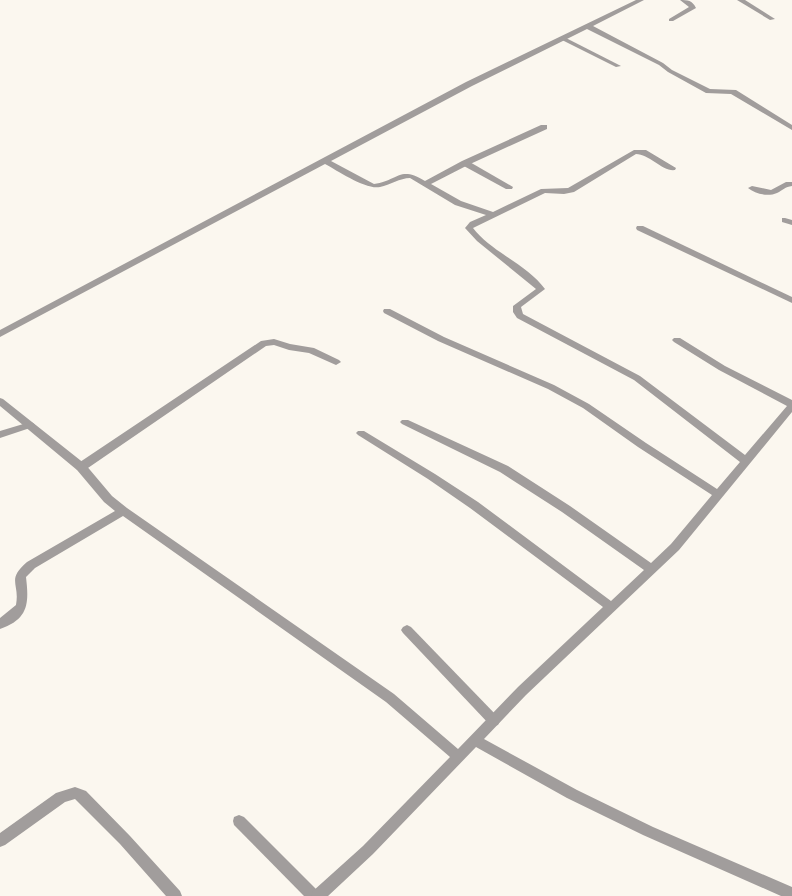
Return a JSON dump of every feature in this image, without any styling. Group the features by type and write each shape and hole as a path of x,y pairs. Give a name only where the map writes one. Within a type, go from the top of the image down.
{"street":[{"path":"0,334 469,84 641,0"},
{"path":"671,20 693,8 691,4 683,0"},
{"path":"740,0 772,19"},
{"path":"587,26 661,64 670,71 709,91 733,92 792,128"},
{"path":"562,38 618,66"},
{"path":"425,184 465,163 544,127"},
{"path":"672,168 643,152 634,152 571,190 564,192 544,191 492,214 472,224 469,228 470,231 508,260 541,289 517,306 517,312 520,316 637,378 746,462"},
{"path":"326,161 373,186 407,176 412,176 458,203 492,214"},
{"path":"465,163 509,187"},
{"path":"752,188 768,194 773,193 787,184 792,184"},
{"path":"640,228 792,300"},
{"path":"387,311 441,339 551,387 586,406 642,445 719,495"},
{"path":"318,896 368,850 522,691 675,547 792,405 722,368 676,340"},
{"path":"80,468 264,343 274,342 289,347 311,350 336,362"},
{"path":"0,401 80,468 108,499 123,511 390,698 458,757"},
{"path":"405,422 511,473 566,509 651,569"},
{"path":"0,435 30,425"},
{"path":"361,433 452,490 500,523 555,563 611,607"},
{"path":"0,624 11,617 23,604 24,597 20,577 23,572 31,565 123,511"},
{"path":"407,630 494,721"},
{"path":"475,740 572,794 648,831 792,894"},
{"path":"0,841 61,797 75,793 82,795 175,896"},
{"path":"239,821 313,896"}]}
